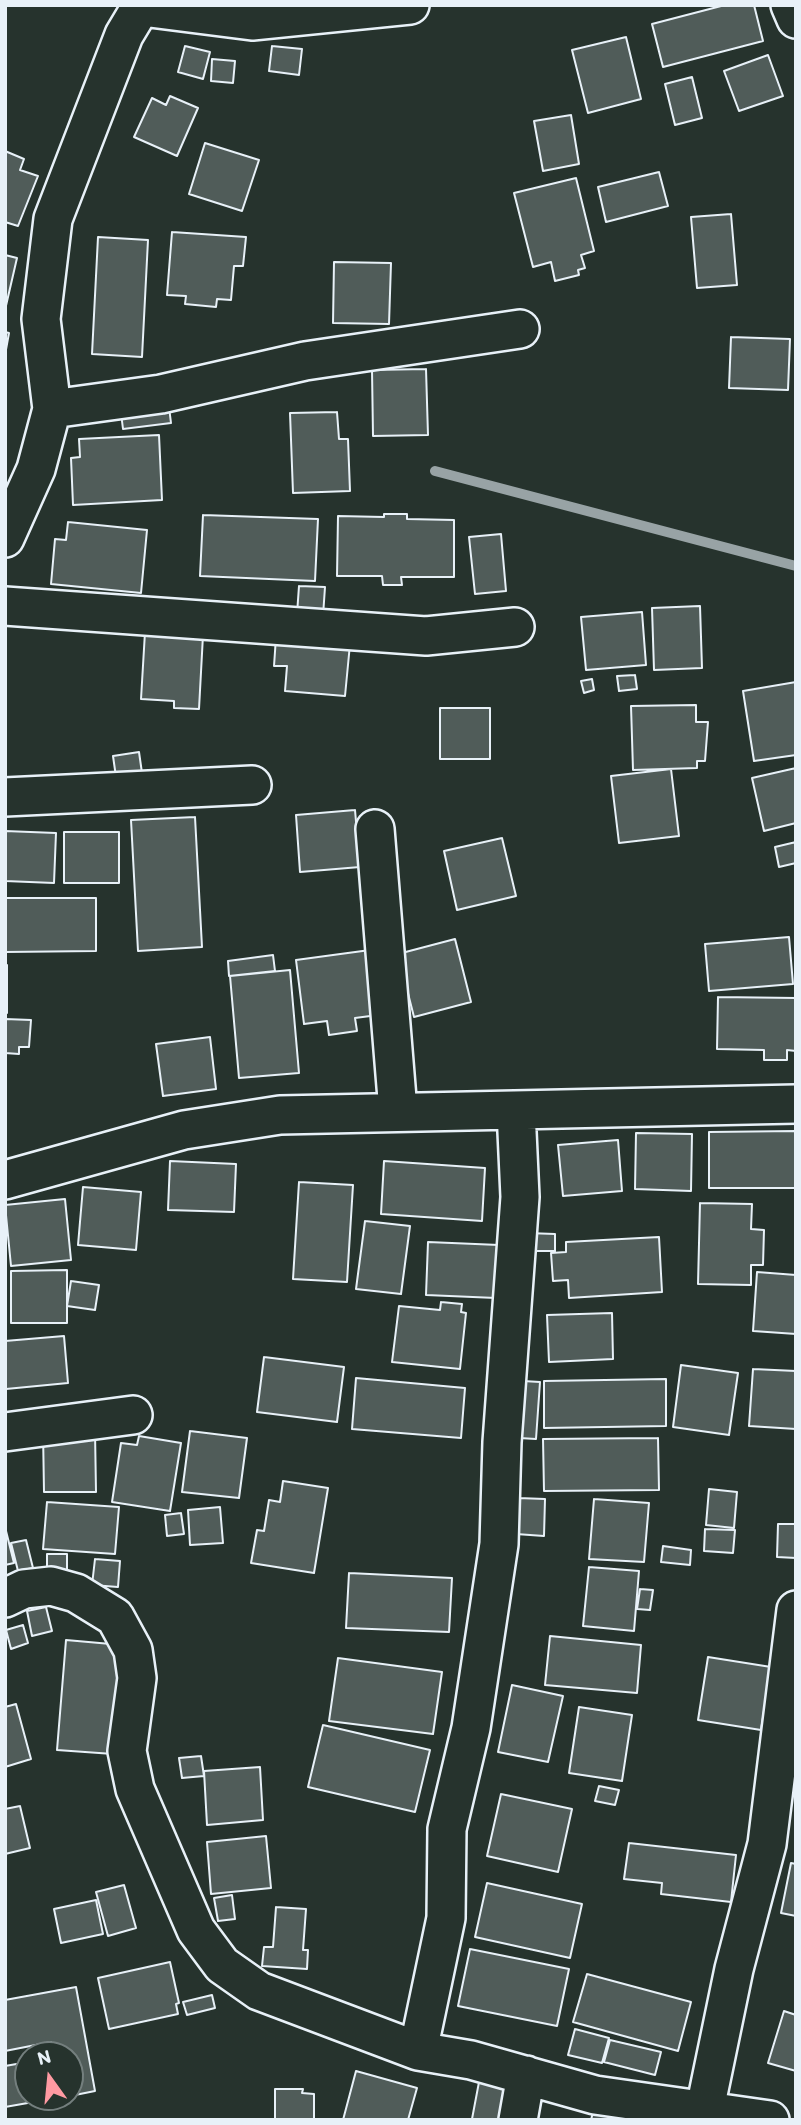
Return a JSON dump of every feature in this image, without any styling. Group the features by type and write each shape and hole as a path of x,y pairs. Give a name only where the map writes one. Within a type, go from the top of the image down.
{"street":[{"path":"5,538 36,469 52,409 41,319 53,219 124,35 142,6 252,21 410,5"},
{"path":"790,5 796,19"},
{"path":"52,409 160,394 305,361 520,329"},
{"path":"5,606 426,636 516,627"},
{"path":"5,797 252,785"},
{"path":"374,829 398,1111"},
{"path":"5,1180 184,1130 280,1115 796,1104"},
{"path":"418,2050 446,1918 447,1829 471,1728 499,1544 502,1442 520,1197 516,1110"},
{"path":"5,1432 133,1415"},
{"path":"5,1598 24,1589 51,1586 76,1593 115,1618 133,1650 137,1678 127,1751 135,1789 196,1930 222,1965 258,1991 418,2050 471,2060 595,2095 770,2120"},
{"path":"705,2109 734,1969 767,1844 796,1610"},
{"path":"518,2120 526,2075"}],"building":[{"path":"725,5 754,5 763,41 663,67 652,24"},
{"path":"626,37 641,99 588,113 572,50"},
{"path":"185,46 210,52 203,79 178,72"},
{"path":"272,46 302,49 299,75 269,71"},
{"path":"768,55 783,96 739,111 724,71"},
{"path":"212,59 235,61 233,83 211,81"},
{"path":"692,77 702,118 675,125 665,84"},
{"path":"170,96 198,108 177,156 134,137 152,98 166,105"},
{"path":"571,115 579,164 543,171 534,121"},
{"path":"205,143 259,160 242,211 189,194"},
{"path":"5,151 24,159 20,170 38,176 18,226 5,222"},
{"path":"659,172 668,206 606,222 598,187"},
{"path":"576,178 594,251 581,255 585,268 578,270 579,275 555,281 551,262 533,267 514,193"},
{"path":"731,214 737,285 697,288 691,217"},
{"path":"172,232 246,237 243,266 234,266 231,300 217,299 216,307 185,304 186,296 167,295"},
{"path":"98,237 148,240 142,357 92,354"},
{"path":"5,255 17,258 5,310"},
{"path":"334,262 391,263 389,324 333,323"},
{"path":"5,332 9,333 5,355"},
{"path":"731,337 790,339 788,390 729,388"},
{"path":"426,369 428,435 373,436 372,370"},
{"path":"169,407 171,423 123,429 121,413"},
{"path":"337,412 339,439 348,439 350,491 293,493 290,413"},
{"path":"159,435 162,500 73,505 71,458 80,457 79,439"},
{"path":"384,514 407,514 407,519 454,520 454,577 401,577 402,585 383,585 382,576 337,576 338,516 384,517"},
{"path":"203,515 318,519 315,581 200,576"},
{"path":"68,522 147,530 141,593 51,584 55,539 66,540"},
{"path":"501,534 506,591 475,594 469,537"},
{"path":"299,586 325,587 323,616 297,614"},
{"path":"700,606 702,668 654,670 652,608"},
{"path":"642,612 646,665 586,670 581,617"},
{"path":"145,632 203,635 199,709 174,708 174,701 141,699"},
{"path":"276,637 350,644 345,696 285,691 287,666 274,666"},
{"path":"635,675 637,689 619,691 617,676"},
{"path":"592,679 594,690 584,693 581,681"},
{"path":"796,682 796,755 754,761 743,691"},
{"path":"696,705 696,722 708,722 705,761 697,761 697,768 633,770 631,706"},
{"path":"440,708 490,708 490,759 440,759"},
{"path":"139,752 142,773 116,777 113,756"},
{"path":"796,768 796,823 764,831 752,778"},
{"path":"671,769 679,836 619,843 611,776"},
{"path":"355,810 360,867 300,872 296,815"},
{"path":"195,817 202,947 138,951 131,820"},
{"path":"5,831 56,833 54,883 5,881"},
{"path":"64,832 119,832 119,883 64,883"},
{"path":"502,838 516,896 457,910 444,851"},
{"path":"796,842 796,863 779,867 775,847"},
{"path":"5,898 96,898 96,951 5,952"},
{"path":"789,937 793,984 709,991 705,944"},
{"path":"455,939 471,1002 414,1017 398,954"},
{"path":"370,950 378,1015 355,1018 357,1031 329,1035 327,1021 304,1024 296,960"},
{"path":"273,955 275,971 229,976 228,961"},
{"path":"7,965 7,1013 5,1013"},
{"path":"290,970 299,1073 239,1078 230,976"},
{"path":"718,997 796,998 796,1051 787,1050 787,1060 764,1060 764,1050 717,1049"},
{"path":"5,1019 31,1020 29,1047 19,1047 19,1054 5,1053"},
{"path":"210,1037 216,1089 163,1096 156,1044"},
{"path":"796,1131 796,1188 709,1188 709,1132"},
{"path":"636,1133 692,1134 691,1191 635,1189"},
{"path":"618,1140 622,1191 563,1196 558,1145"},
{"path":"170,1161 236,1164 234,1212 168,1210"},
{"path":"384,1161 485,1168 482,1221 381,1214"},
{"path":"299,1182 353,1185 347,1282 293,1279"},
{"path":"83,1187 141,1192 136,1250 78,1245"},
{"path":"65,1199 71,1260 11,1266 5,1205"},
{"path":"700,1203 752,1204 751,1229 764,1230 763,1265 751,1265 751,1285 698,1284"},
{"path":"365,1221 410,1226 401,1294 356,1289"},
{"path":"527,1233 555,1234 555,1251 527,1251"},
{"path":"659,1237 662,1292 569,1298 568,1280 553,1281 551,1253 566,1252 566,1242"},
{"path":"428,1242 499,1245 496,1298 426,1295"},
{"path":"67,1270 67,1323 11,1323 11,1271"},
{"path":"757,1272 796,1275 796,1334 753,1331"},
{"path":"71,1281 99,1285 95,1310 67,1306"},
{"path":"441,1302 462,1304 461,1312 466,1313 460,1369 392,1362 399,1306 440,1310"},
{"path":"612,1313 613,1359 549,1362 547,1315"},
{"path":"64,1336 68,1383 6,1389 5,1341"},
{"path":"264,1357 344,1367 337,1422 257,1412"},
{"path":"681,1365 738,1373 729,1435 673,1427"},
{"path":"753,1369 796,1371 796,1429 749,1426"},
{"path":"356,1378 465,1388 461,1438 352,1429"},
{"path":"666,1379 666,1426 544,1428 544,1381"},
{"path":"523,1381 540,1382 536,1439 519,1438"},
{"path":"43,1431 95,1431 96,1492 44,1492"},
{"path":"190,1431 247,1438 239,1498 182,1492"},
{"path":"139,1436 181,1443 170,1511 112,1502 121,1443 137,1445"},
{"path":"658,1438 659,1490 544,1491 543,1439"},
{"path":"283,1481 328,1488 314,1573 251,1563 257,1530 264,1531 269,1500 280,1502"},
{"path":"709,1489 737,1492 734,1528 706,1525"},
{"path":"518,1498 545,1499 544,1536 516,1534"},
{"path":"594,1499 649,1503 644,1562 589,1559"},
{"path":"47,1502 119,1507 115,1554 43,1549"},
{"path":"220,1507 223,1543 190,1545 188,1510"},
{"path":"181,1513 184,1534 167,1536 165,1515"},
{"path":"778,1524 796,1524 796,1558 777,1557"},
{"path":"5,1527 14,1563 5,1565"},
{"path":"705,1529 735,1530 733,1553 704,1551"},
{"path":"26,1540 33,1568 18,1571 11,1543"},
{"path":"663,1546 691,1550 690,1565 661,1562"},
{"path":"47,1554 67,1554 67,1572 47,1572"},
{"path":"95,1559 120,1561 118,1587 92,1585"},
{"path":"589,1567 639,1571 634,1631 583,1626"},
{"path":"349,1573 452,1578 449,1632 346,1628"},
{"path":"640,1589 653,1590 650,1610 637,1609"},
{"path":"46,1607 52,1631 32,1636 27,1611"},
{"path":"23,1625 28,1643 11,1649 6,1630"},
{"path":"550,1636 641,1645 637,1693 545,1685"},
{"path":"66,1640 122,1645 113,1754 57,1750"},
{"path":"708,1657 771,1667 761,1730 698,1720"},
{"path":"338,1658 442,1672 433,1734 329,1721"},
{"path":"512,1685 563,1696 548,1762 498,1752"},
{"path":"16,1704 31,1759 5,1767 5,1707"},
{"path":"579,1707 632,1715 622,1781 569,1773"},
{"path":"323,1725 430,1750 415,1812 308,1787"},
{"path":"201,1756 204,1776 182,1778 179,1758"},
{"path":"260,1767 263,1820 207,1825 204,1771"},
{"path":"599,1786 619,1790 615,1805 595,1801"},
{"path":"501,1794 572,1809 558,1872 487,1856"},
{"path":"20,1806 30,1848 5,1854 5,1809"},
{"path":"266,1836 271,1888 211,1894 207,1842"},
{"path":"629,1843 736,1855 731,1902 661,1894 662,1883 624,1879"},
{"path":"791,1863 796,1864 796,1916 781,1913"},
{"path":"487,1883 582,1904 570,1958 475,1937"},
{"path":"124,1885 136,1928 108,1936 96,1892"},
{"path":"232,1895 235,1919 218,1921 214,1898"},
{"path":"96,1900 103,1934 61,1943 54,1909"},
{"path":"276,1907 306,1909 303,1950 308,1950 307,1969 262,1966 264,1947 273,1947"},
{"path":"470,1949 569,1969 557,2026 458,2006"},
{"path":"170,1962 179,2003 176,2004 178,2014 109,2029 98,1978"},
{"path":"587,1974 691,2002 678,2051 573,2022"},
{"path":"76,1987 95,2091 84,2093 84,2041 14,2041 14,2049 5,2051 5,2000"},
{"path":"212,1995 215,2008 187,2015 183,2002"},
{"path":"784,2011 796,2015 796,2071 768,2063"},
{"path":"575,2029 609,2038 602,2063 568,2055"},
{"path":"610,2040 661,2052 655,2075 604,2062"},
{"path":"14,2064 14,2105 5,2107 5,2066"},
{"path":"356,2071 417,2088 408,2120 343,2120"},
{"path":"479,2082 505,2087 499,2120 472,2119"},
{"path":"275,2089 303,2089 302,2093 314,2094 314,2120 275,2120"},
{"path":"593,2112 623,2120 591,2120"}],"waterway":[{"path":"435,471 796,566"}]}
